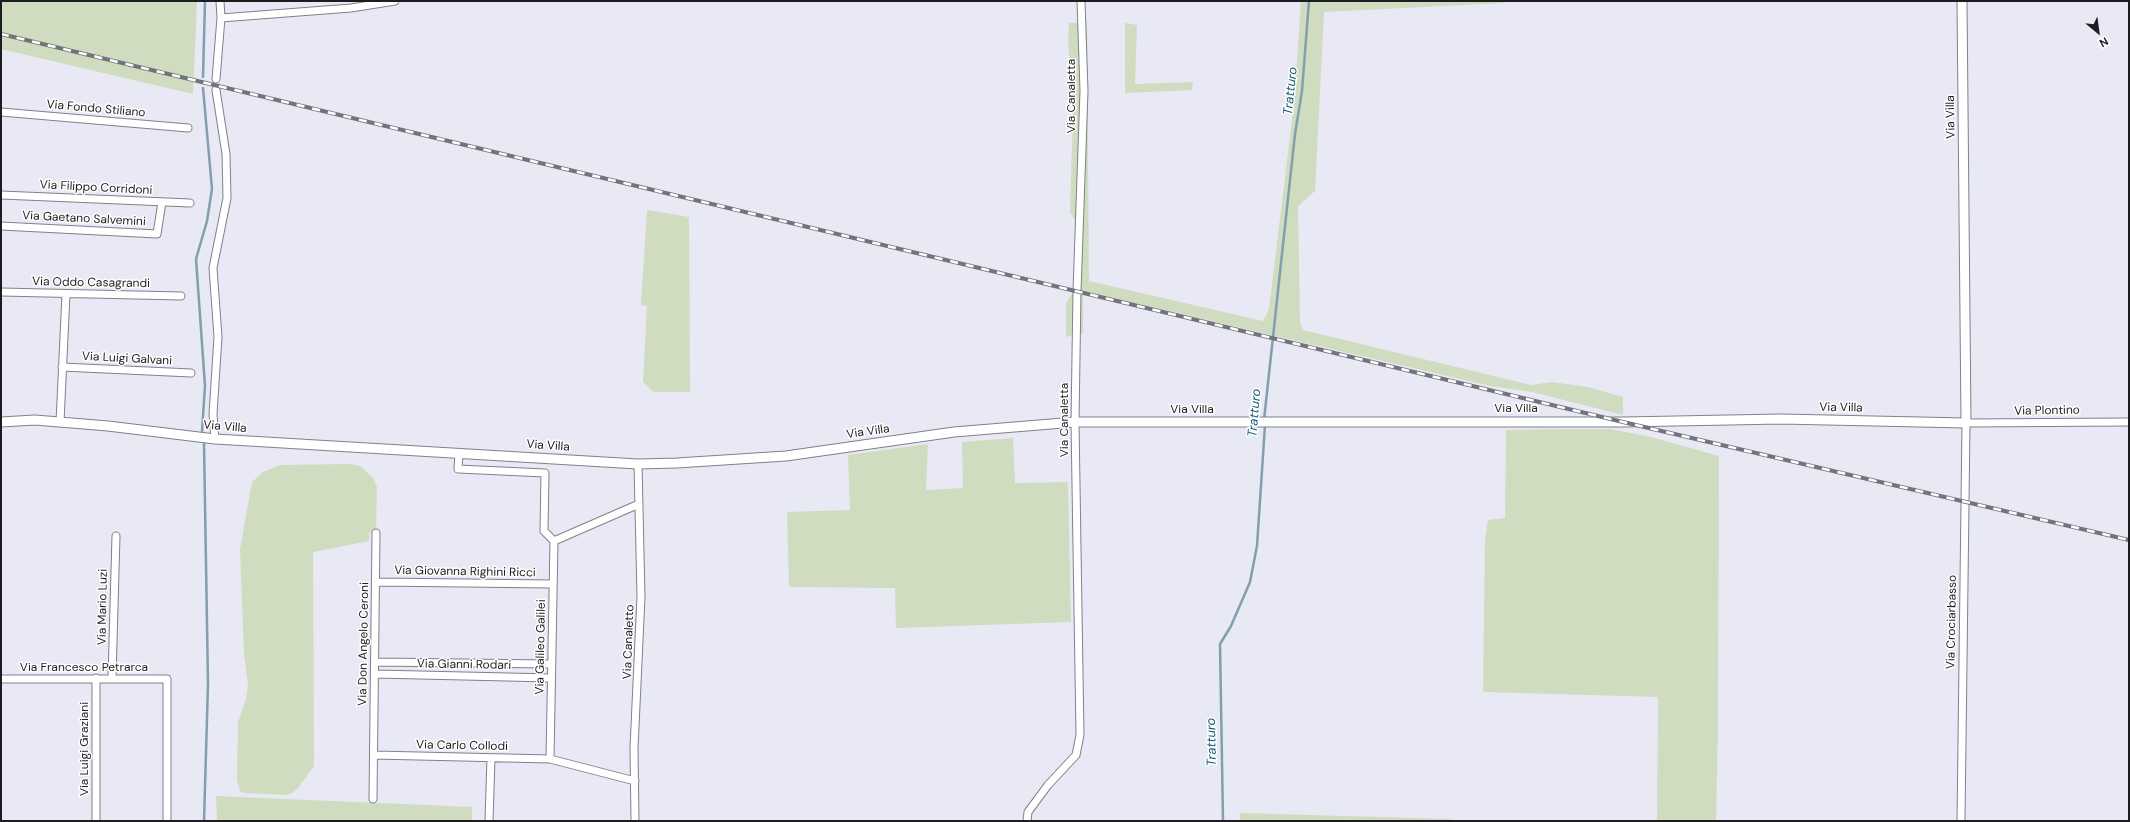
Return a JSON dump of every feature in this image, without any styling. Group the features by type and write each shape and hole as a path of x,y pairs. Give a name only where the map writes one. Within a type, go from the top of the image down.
{"street":[{"path":"216,79 221,18 220,1"},
{"path":"221,18 351,8 395,1"},
{"name":"Via Canaletta","path":"1027,821 1028,812 1048,785 1076,755 1080,735 1081,704 1075,422 1084,91 1081,1"},
{"name":"Via Villa","path":"1,422 35,420 108,426 214,439 638,464 677,464 786,456 954,432 1075,422 1624,422 1782,419 1966,423 1962,1"},
{"path":"214,439 213,414 218,338 213,268 227,198 226,154 216,90"},
{"name":"Via Fondo Stiliano","path":"1,112 188,128"},
{"name":"Via Filippo Corridoni","path":"1,194 190,203"},
{"name":"Via Gaetano Salvemini","path":"1,226 157,234 162,202"},
{"name":"Via Oddo Casagrandi","path":"1,292 181,296"},
{"path":"60,422 66,294"},
{"name":"Via Luigi Galvani","path":"62,366 191,373"},
{"name":"Via Plontino","path":"1966,423 2129,422"},
{"name":"Via Crociarbasso","path":"1961,821 1966,423"},
{"path":"458,453 458,469 545,474 544,531 554,541 639,504"},
{"name":"Via Canaletto","path":"635,821 634,748 641,597 638,464"},
{"name":"Via Don Angelo Ceroni","path":"373,799 376,674 376,533"},
{"name":"Via Mario Luzi","path":"112,678 116,536"},
{"name":"Via Galileo Galilei","path":"550,759 554,541"},
{"name":"Via Giovanna Righini Ricci","path":"376,582 553,584"},
{"name":"Via Gianni Rodari","path":"376,662 551,664"},
{"name":"Via Gianni Rodari","path":"376,674 551,678"},
{"name":"Via Luigi Graziani","path":"96,678 96,821"},
{"name":"Via Francesco Petrarca","path":"1,679 167,679 167,821"},
{"name":"Via Carlo Collodi","path":"374,755 550,759"},
{"path":"489,821 491,758"},
{"path":"550,759 635,781"}],"green space":[{"path":"1,1 197,1 193,94 1,49"},
{"path":"1301,1 1504,1 1504,3 1324,12 1315,191 1298,206 1300,322 1303,330 1531,385 1552,382 1588,387 1623,397 1623,415 1532,392 1490,386 1083,291 1083,333 1066,337 1066,303 1075,289 1076,222 1070,212 1073,111 1068,40 1069,23 1087,22 1089,281 1263,321 1269,309 1294,103"},
{"path":"1125,23 1137,25 1135,84 1193,82 1192,90 1125,93"},
{"path":"647,210 689,217 690,392 654,392 643,382 647,306 641,305"},
{"path":"1610,429 1651,437 1719,456 1718,730 1716,821 1657,821 1658,697 1483,692 1485,540 1488,520 1505,518 1506,430"},
{"path":"1013,438 1015,483 1068,482 1071,622 896,628 895,588 789,587 787,512 850,510 848,455 928,444 926,490 963,488 962,442"},
{"path":"350,464 360,466 373,478 377,487 376,533 369,532 369,541 313,552 314,766 298,788 292,793 285,795 244,793 240,791 237,780 238,722 246,699 248,685 244,654 240,549 252,482 263,472 280,465"},
{"path":"216,796 472,807 472,821 217,821"},
{"path":"1240,813 1451,819 1451,821 1240,821"}],"waterway":[{"path":"203,77 205,1"},
{"name":"Tratturo","path":"1264,420 1295,134 1302,91 1309,1"},
{"path":"202,431 205,386 196,259 207,221 212,189 203,88"},
{"name":"Tratturo","path":"1223,821 1220,644 1231,626 1250,582 1257,546 1265,425"},
{"path":"204,444 208,684 204,821"}],"railway":[{"path":"1,34 1623,422 2129,540"}]}
